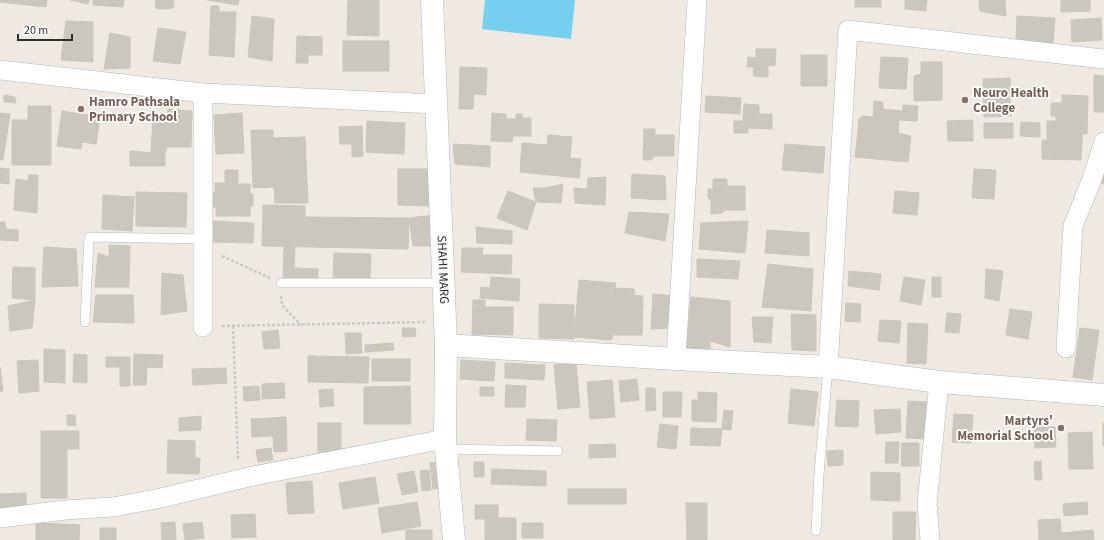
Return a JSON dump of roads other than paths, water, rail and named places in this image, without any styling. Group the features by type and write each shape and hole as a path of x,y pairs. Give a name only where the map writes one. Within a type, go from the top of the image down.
{"street":[{"name":"SHAHI MARG","path":"432,0 446,345 445,444 454,540"},
{"path":"676,359 697,0"},
{"path":"828,367 848,30 1104,59"},
{"path":"0,70 203,93 436,104"},
{"path":"203,93 203,327"},
{"path":"1066,348 1073,226 1092,179 1104,142"},
{"path":"446,345 828,367 939,382 1104,395"},
{"path":"930,540 927,504 939,382"},
{"path":"0,518 65,510 113,507 161,498 239,479 445,444"}],"lane":[{"path":"85,322 89,237 203,243"},
{"path":"281,283 444,282"},
{"path":"816,531 828,367"},
{"path":"445,444 558,451"}],"water":[{"path":"485,0 575,0 571,39 482,29"}],"place":[{"name":"Neuro Health College","path":"965,100"},
{"name":"Hamro Pathsala Primary School","path":"81,109"},
{"name":"Martyrs' Memorial School","path":"1061,428"}]}
